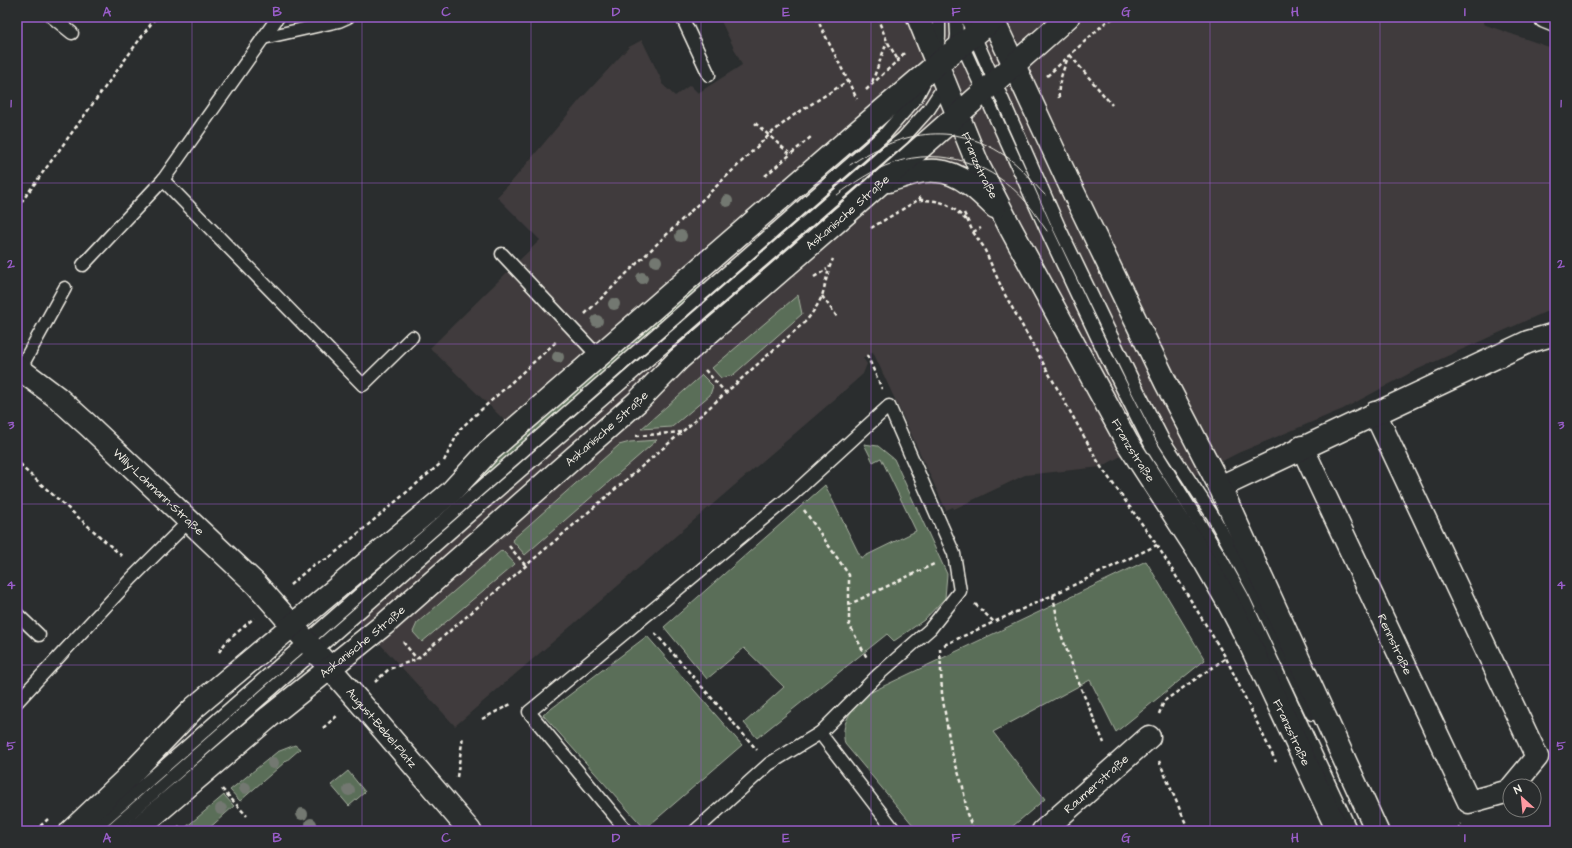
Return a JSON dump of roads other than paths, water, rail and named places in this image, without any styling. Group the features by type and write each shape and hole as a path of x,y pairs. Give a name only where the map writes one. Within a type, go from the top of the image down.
{"main road":[{"name":"Franzstraße","path":"918,17 935,64 946,85 979,166 1004,216 1127,442 1205,562 1228,602 1251,646 1338,831"},
{"name":"Askanische Straße","path":"135,831 269,717 386,623 637,402 679,358 880,184 1068,17"},
{"path":"1545,17 1555,21"},
{"path":"71,831 126,779 194,708 232,675 305,639 451,492 488,452 935,64 963,36 994,18 1013,66 1166,383 1220,487 1377,831"},
{"path":"880,184 915,173 937,170 946,172 960,178 970,185 1004,216"},
{"path":"1220,487 1302,447 1528,342 1555,334"},
{"name":"Willy-Lohmann-Straße","path":"18,368 58,398 90,426 190,520 257,585 305,639"},
{"path":"1375,413 1537,757 1520,778"},
{"name":"Rennstraße","path":"1302,447 1469,802 1502,793"},
{"name":"August-Bebel-Platz","path":"305,639 470,831"},
{"name":"Raumerstraße","path":"1043,831 1149,737"}],"lane":[{"path":"52,17 72,33"},
{"path":"83,265 163,180 278,17"},
{"path":"263,38 339,21 348,17"},
{"path":"682,17 710,75"},
{"path":"91,831 305,639 885,134 916,98 935,64 940,37 939,17"},
{"path":"950,17 963,36"},
{"path":"956,17 963,36 1059,227 1162,438 1213,516 1254,591 1366,831"},
{"path":"110,831 305,639 903,138 929,109 946,85 963,36"},
{"path":"989,88 1105,354 1151,445 1219,555 1243,598 1351,831"},
{"path":"163,180 363,385 412,336"},
{"path":"502,254 598,356"},
{"path":"18,368 65,288"},
{"path":"627,831 530,712 793,494 889,406 954,554 960,591 930,629 877,676 820,734 769,764 695,831"},
{"path":"17,702 139,571 190,520"},
{"path":"17,614 39,635"},
{"path":"820,734 896,831"}],"tram line":[{"path":"850,165 868,154 906,138 926,134 945,134 965,137 984,144 1010,159 1045,195"},
{"path":"837,195 857,181 893,163 911,158 948,158 966,162 983,169 1014,189 1033,210 1047,231"}]}
